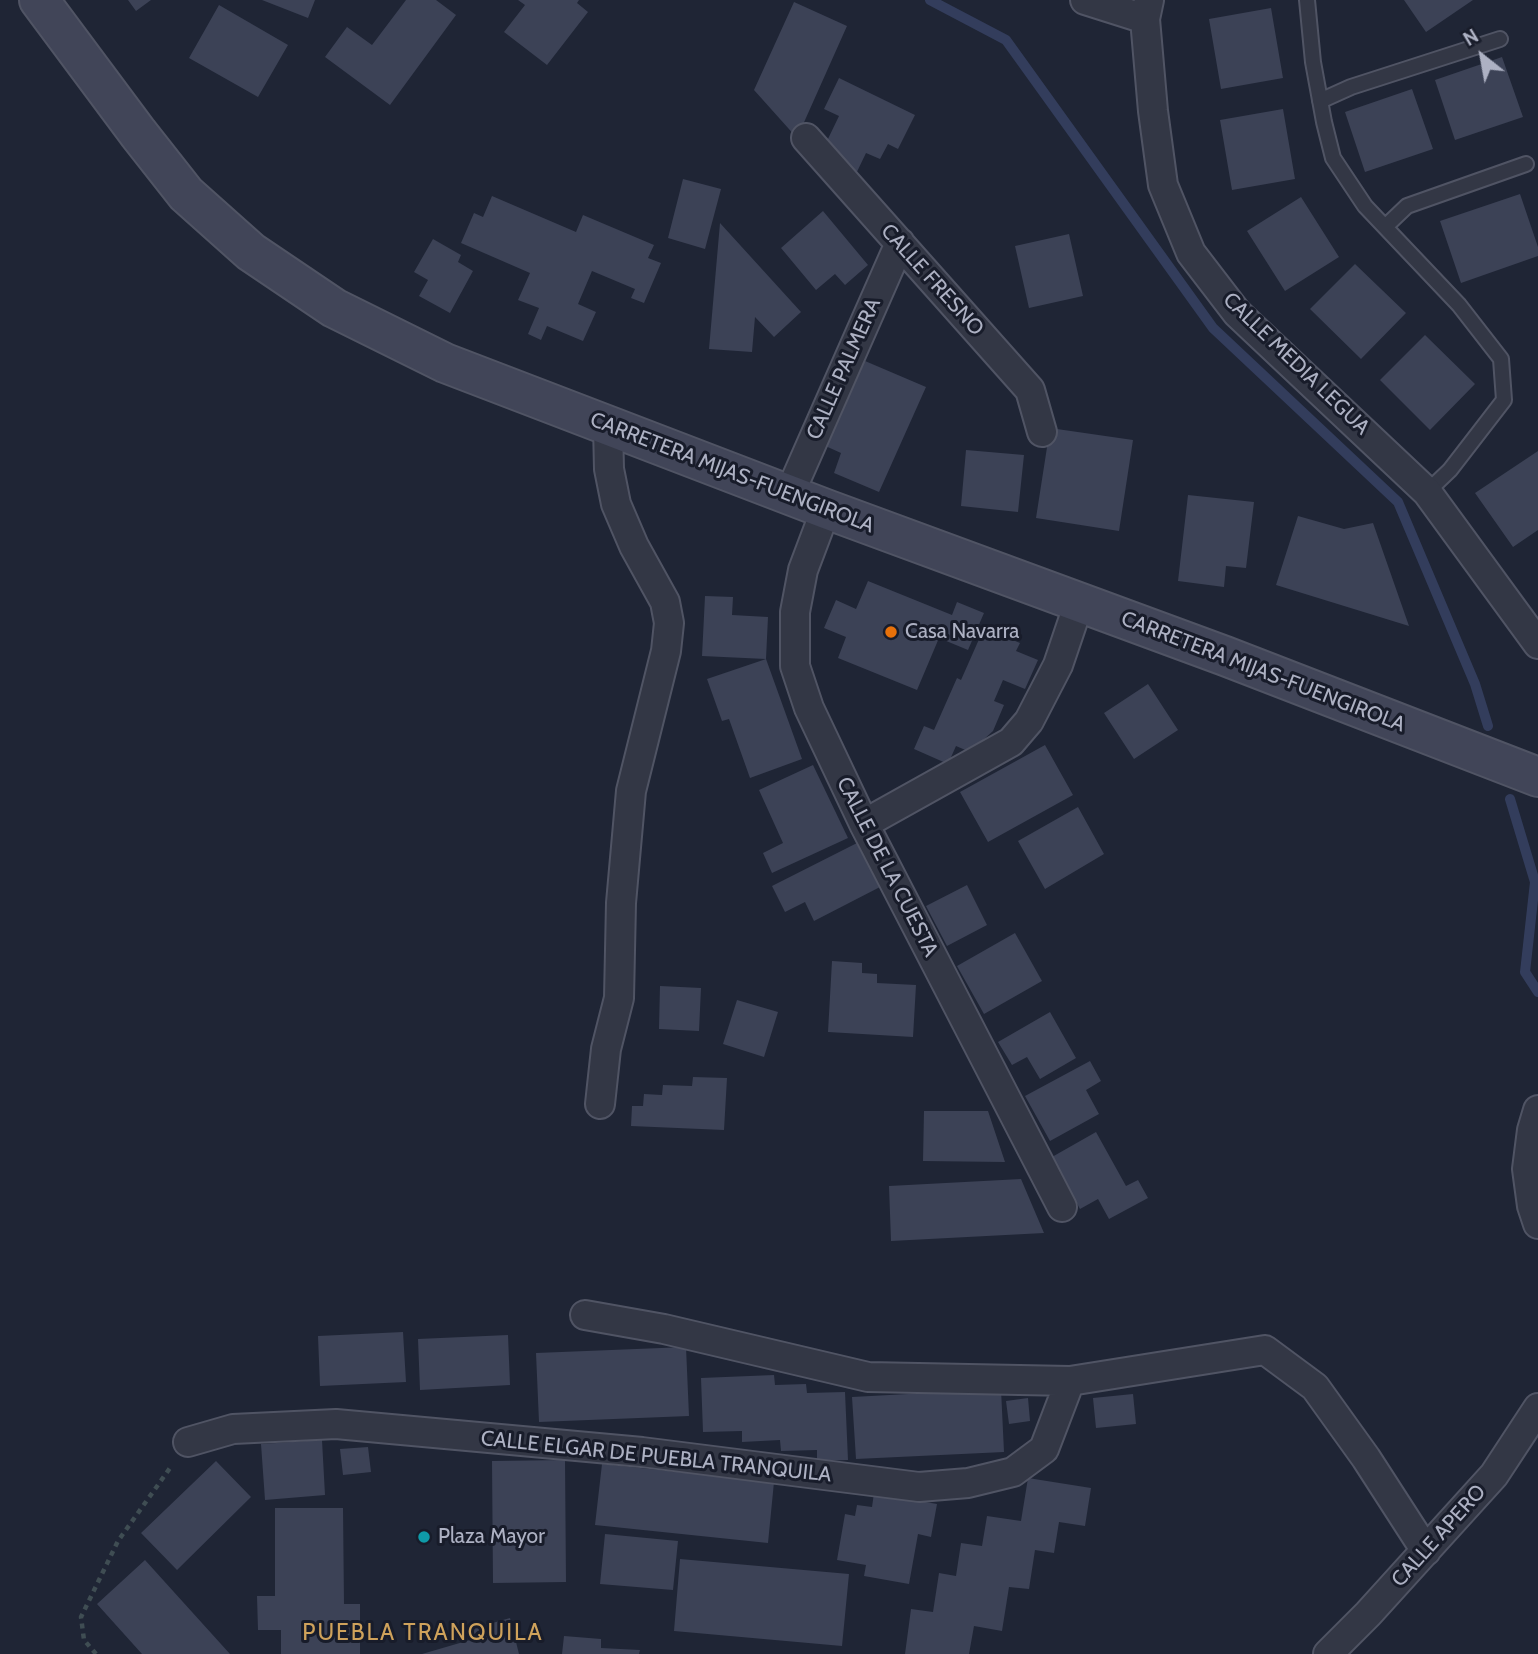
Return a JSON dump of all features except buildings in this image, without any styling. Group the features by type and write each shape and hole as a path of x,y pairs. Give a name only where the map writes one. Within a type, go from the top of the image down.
{"main road":[{"name":"CARRETERA MIJAS-FUENGIROLA","path":"39,0 186,194 251,252 334,308 445,363 826,509 1225,656 1538,777"}],"street":[{"path":"1085,0 1147,9"},
{"name":"CALLE MEDIA LEGUA","path":"1147,9 1153,111 1164,185 1191,253 1237,313 1427,492 1538,644"},
{"name":"CALLE FRESNO","path":"806,138 1030,390 1042,432"},
{"name":"CALLE PALMERA","path":"789,495 900,243"},
{"path":"600,1104 606,1049 619,998 621,903 631,791 666,652 669,623 665,602 634,546 616,504 610,469 608,426"},
{"name":"CALLE DE LA CUESTA","path":"826,509 803,570 795,612 795,666 809,708 863,824 1062,1208"},
{"path":"863,824 1011,742 1029,721 1058,664 1079,603"},
{"path":"1538,1110 1532,1130 1527,1169 1532,1206 1538,1223"},
{"path":"585,1315 664,1329 868,1377 1070,1381 1265,1350 1315,1387 1366,1458 1426,1551"},
{"name":"CALLE ELGAR DE PUEBLA TRANQUILA","path":"188,1442 233,1429 336,1424 642,1452 919,1487 956,1484 1013,1472 1044,1449 1070,1381"},
{"name":"CALLE APERO","path":"1328,1654 1368,1614 1494,1475 1538,1408"}],"lane":[{"path":"1307,0 1311,50 1333,158 1365,206 1459,305 1501,359 1504,400 1450,470 1427,492"},
{"path":"1320,101 1351,87 1500,39"},
{"path":"1385,227 1407,206 1526,164"}],"path":[{"path":"96,1654 84,1640 81,1617 118,1541 188,1442"}],"waterway":[{"path":"930,0 1006,40 1213,328 1398,502 1475,684 1488,726"},
{"path":"1510,799 1535,882 1525,972 1538,992"}],"place":[{"name":"Casa Navarra","path":"891,632"},
{"name":"Plaza Mayor","path":"424,1537"}],"district":[{"name":"PUEBLA TRANQUILA","path":"423,1633"}]}
